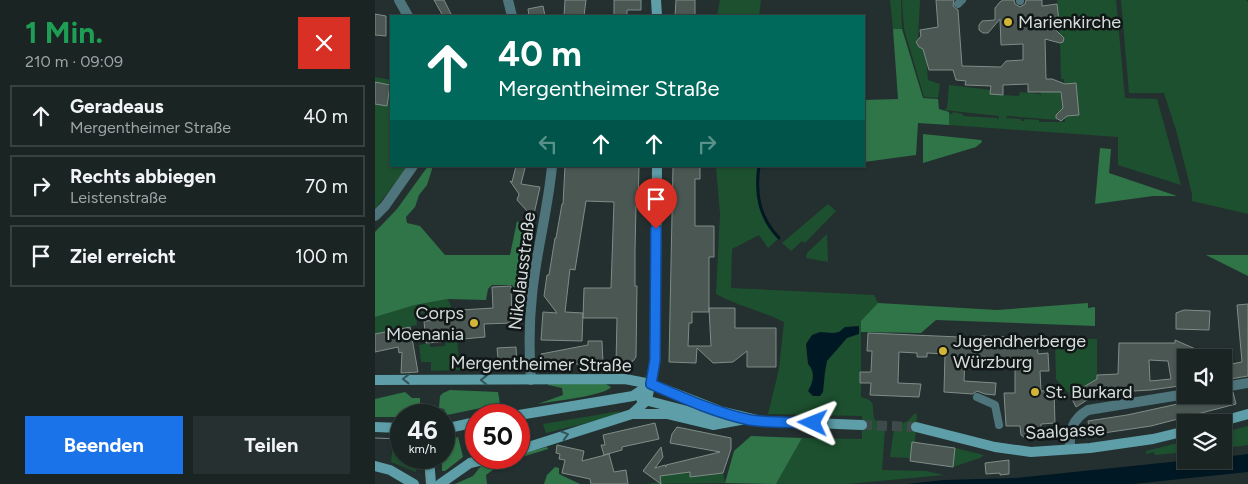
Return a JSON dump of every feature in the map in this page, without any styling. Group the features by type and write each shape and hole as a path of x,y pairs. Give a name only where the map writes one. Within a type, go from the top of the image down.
{"main road":[{"path":"656,0 657,15"},
{"path":"632,414 647,400 655,360 657,167"},
{"name":"Mergentheimer Straße","path":"375,380 625,379 651,384 701,404 747,419"},
{"path":"530,413 633,396 651,384"},
{"name":"Mergentheimer Straße","path":"633,396 730,422 747,419"},
{"path":"530,446 632,414 667,414 713,425 730,422"},
{"path":"1232,418 1248,414"},
{"path":"747,419 862,425"},
{"path":"375,427 390,428"},
{"name":"Saalgasse","path":"916,427 1004,448 1031,452 1070,449 1177,433"},
{"path":"375,466 390,470 414,484"},
{"path":"439,484 465,466"},
{"path":"430,469 431,484"}],"street":[{"path":"399,0 407,15"},
{"path":"508,0 512,15"},
{"path":"375,216 385,206 412,167"},
{"name":"Nikolausstraße","path":"531,380 529,352 532,294 550,189 551,167"},
{"path":"1232,386 1248,383"},
{"path":"1070,449 1071,428 1076,419 1088,410 1177,395"},
{"path":"977,396 995,405 999,425"}],"green space":[{"path":"720,0 761,0 759,15 717,15"},
{"path":"890,0 901,0 902,29 893,29"},
{"path":"902,0 920,0 918,39 916,44 923,48 928,80 940,84 938,98 924,97 904,29"},
{"path":"1057,0 1116,0 1125,98 1157,99 1181,185 1118,165 1118,137 949,125 949,113 952,114 953,112 963,114 963,116 997,118 998,120 999,116 944,110 947,108 949,85 991,90 991,94 1019,96 1020,92 1040,94 1040,97 1041,92 1060,90 1063,114 1058,112 1056,118 1058,120 1007,116 1006,120 1007,118 1021,119 1021,121 1025,119 1039,120 1039,122 1065,122 1064,79 1061,79 1060,43 1063,42 1064,38 1060,34"},
{"path":"1121,0 1246,0 1248,2 1248,214 1192,201 1192,194 1176,130 1164,93 1129,93"},
{"path":"893,29 902,29 923,98 938,99 939,109 949,112 949,125 918,123 916,155 865,162 865,100 898,99"},
{"path":"375,77 390,80 390,167 407,167 375,209"},
{"path":"923,134 981,140 982,142 976,147 923,163"},
{"path":"1100,148 1111,149 1109,173 1177,196 1153,196 1095,204"},
{"path":"427,167 433,167 427,185 419,195 415,207 406,217 407,223 420,226 445,255 510,255 517,221 532,235 522,292 515,289 512,285 492,285 488,289 486,300 448,299 415,305 375,317 375,232 397,209"},
{"path":"716,167 757,167 757,196 761,214 778,239 768,248 759,235 732,249 731,288 874,295 878,303 875,321 861,322 861,397 872,403 875,420 883,423 885,429 882,470 926,471 944,475 847,484 776,484 802,438 862,439 862,416 768,414 779,369 784,322 716,294 720,214"},
{"path":"828,204 836,211 805,243 802,241 791,251 782,243"},
{"path":"827,234 828,262 806,258 807,253"},
{"path":"1206,255 1248,255 1248,276"},
{"path":"448,299 453,311 416,314 417,325 375,334 375,317 415,305"},
{"path":"878,303 997,310 1088,303 1088,308 1095,307 1095,326 936,320 921,333 861,332 861,321"},
{"path":"1055,339 1097,339 1097,381 1093,381 1070,395 1056,379"},
{"path":"457,340 460,370 431,371 431,362 421,362 419,345 430,343 430,347 445,346 446,342"},
{"path":"548,383 604,383 611,387 589,396 538,404 563,395 562,388 548,385"},
{"path":"450,390 498,392 500,404 465,404 465,411 455,413 455,404 439,404 440,396"},
{"path":"405,392 412,398 420,398 420,404 390,404 390,417 375,417 375,399"},
{"path":"620,411 615,416 546,433 543,424"},
{"path":"914,414 917,414 915,442 912,442 910,458 890,457 894,429 897,425 908,421"},
{"path":"1248,426 1248,445 1232,447 1232,430"},
{"path":"751,436 802,438 776,484 725,483 734,451"},
{"path":"458,437 463,457 455,463 455,438"},
{"path":"1177,443 1177,453 1155,455 1154,452 1146,454 1146,451"},
{"path":"547,447 548,449 530,455 530,451"},
{"path":"955,448 984,455 953,467"},
{"path":"555,467 559,468 559,474 580,484 544,484 547,475"},
{"path":"690,468 691,477 723,473 725,483 645,484 660,482 660,476 679,473"},
{"path":"479,469 494,469 486,475 487,484 455,484 473,476"}],"water":[{"path":"859,326 859,334 847,338 827,361 823,392 820,396 813,396 808,391 813,374 808,364 806,344 812,335 820,332 833,333 839,332 845,327"},
{"path":"1248,454 1248,472 1133,484 907,484 944,480 1015,478 1177,461 1177,469 1232,469 1232,456"}],"building":[{"path":"434,0 444,0 452,15 442,15"},
{"path":"565,0 586,0 584,15 564,15"},
{"path":"614,0 641,0 641,10 627,10 627,15 614,15"},
{"path":"676,0 695,0 695,15 675,15"},
{"path":"936,0 954,0 953,6 958,10 962,66 1001,67 1006,61 1023,60 1023,44 1001,45 1000,19 988,33 983,33 979,30 979,25 982,21 995,20 995,8 1003,0 1014,0 1015,4 1020,7 1025,4 1026,0 1042,0 1042,6 1057,4 1059,21 1047,21 1064,38 1063,42 1060,43 1045,39 1046,79 1052,79 1065,84 1076,83 1079,115 1067,116 1061,121 1056,118 1056,115 1063,108 1061,92 1028,92 1028,84 1003,85 1003,95 990,94 991,86 965,85 966,81 956,80 953,70 929,70 923,49 916,42 921,36 920,30 938,27"},
{"path":"543,6 545,15 529,15 528,9"},
{"path":"375,14 386,16 386,36 375,35"},
{"path":"375,82 390,85 387,106 375,104"},
{"path":"516,167 520,167 525,168 521,184 540,187 534,214 528,212 517,200 519,194 510,181 512,182"},
{"path":"565,167 639,167 635,251 635,286 637,286 636,357 629,364 616,364 617,318 583,318 584,288 611,288 614,202 586,201 575,270 570,269 565,312 583,313 582,341 541,340 543,312 557,313 544,296 563,204"},
{"path":"673,167 700,167 700,179 695,179 695,226 714,226 714,257 709,257 709,308 735,308 735,328 776,328 776,367 747,367 747,351 733,362 713,363 697,348 696,363 669,362","holes":["709,308 711,346 688,346 689,323 692,323 692,312 709,312"]},
{"path":"511,286 512,323 484,324 485,337 463,339 462,331 447,333 447,340 441,340 441,342 426,343 424,321 461,319 461,310 493,308 492,287"},
{"path":"1248,304 1248,376 1232,379 1232,364 1242,362 1237,305"},
{"path":"1184,310 1210,311 1209,330 1176,329 1176,313"},
{"path":"410,327 418,372 401,373 402,352 399,353 398,347 375,352 375,334"},
{"path":"868,333 959,337 959,344 980,345 980,336 1010,337 1010,344 1023,343 1025,341 1027,343 1037,343 1038,354 1048,353 1049,371 1040,371 1041,391 1054,390 1055,423 1041,424 1041,433 1035,440 1028,440 1021,435 1020,426 1006,426 1004,393 1015,393 1015,368 996,367 997,357 965,356 964,381 996,383 995,395 977,391 973,394 944,392 945,354 927,353 927,357 917,357 917,353 899,352 898,383 921,384 919,397 870,395 871,383 860,383 860,372 871,372 872,351 867,351"},
{"path":"1175,340 1196,349 1177,349 1177,386 1098,393 1076,407 1070,395 1097,379 1097,375 1118,374 1119,343 1175,343","holes":["1149,360 1168,361 1171,379 1150,381"]},
{"path":"588,341 602,341 603,364 572,364 545,370 541,354 588,345"},
{"path":"516,347 517,367 499,368 497,348"},
{"path":"1232,392 1236,404 1197,414 1177,414 1177,419 1151,426 1090,435 1088,421 1178,404 1232,404"},
{"path":"655,423 659,439 622,447 622,450 604,455 601,445 605,445 603,435"},
{"path":"677,427 731,438 731,449 723,473 690,477 690,472 660,476 661,484 643,471 661,447 663,457 655,468 665,465 666,467 666,465 720,452 670,443 672,434"},
{"path":"912,442 955,448 953,467 910,461"},
{"path":"557,445 584,451 582,461 609,454 614,472 626,470 628,484 591,484 590,479 562,473 565,460 559,459 560,454 556,453"},
{"path":"1009,460 1009,474 986,474 985,463"}],"waterway":[{"path":"759,167 758,196 760,205 767,222 779,238"}],"tunnel":[{"path":"862,425 916,427"}],"tram line":[{"path":"375,438 390,439"},
{"path":"425,469 428,484"}],"place":[{"name":"Marienkirche","path":"1008,22"},
{"name":"Corps Moenania","path":"474,323"},
{"name":"Jugendherberge Würzburg","path":"943,351"},
{"name":"St. Burkard","path":"1035,392"}],"route":[{"path":"656,229 655,360 651,384 711,408 747,419 813,423"}]}
